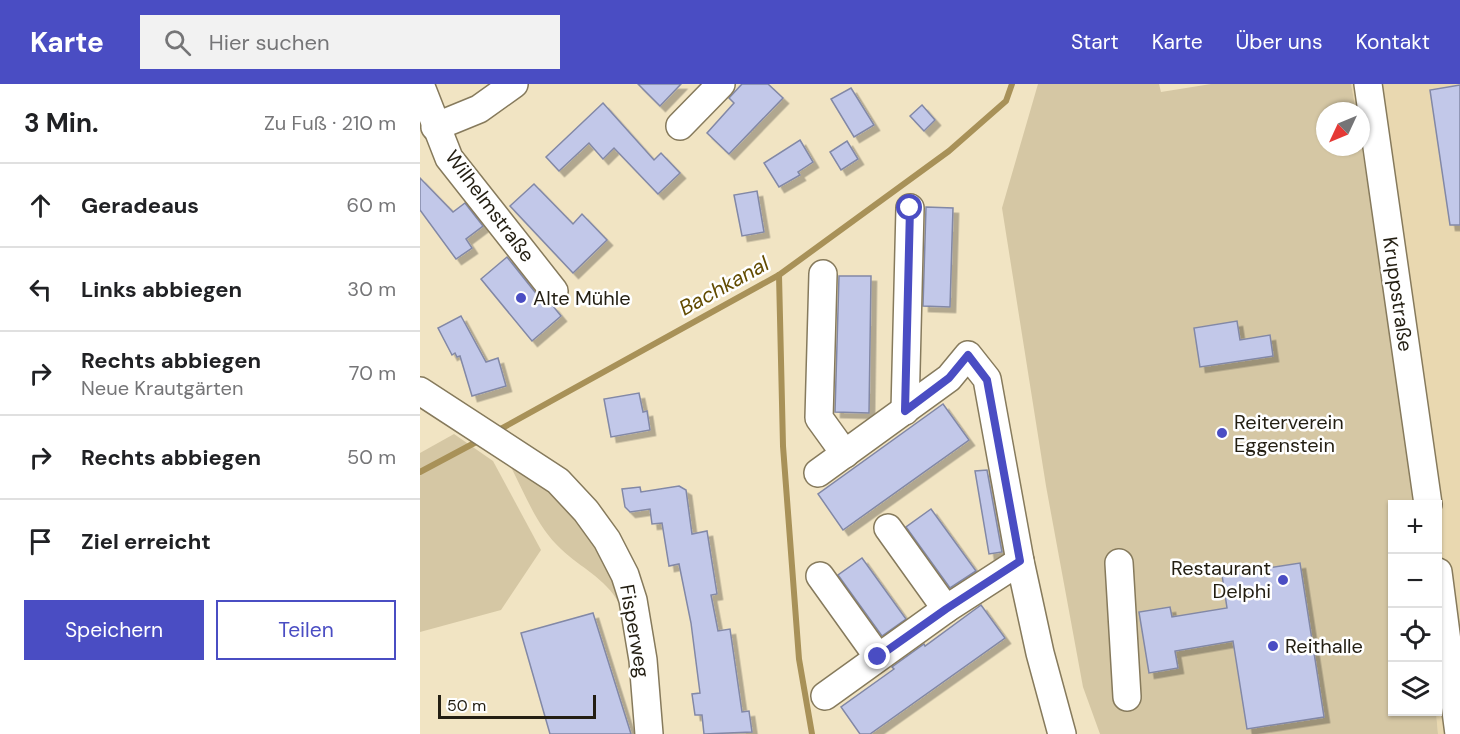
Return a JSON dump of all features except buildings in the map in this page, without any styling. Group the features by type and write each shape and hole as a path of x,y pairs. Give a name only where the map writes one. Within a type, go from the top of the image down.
{"street":[{"name":"Wilhelmstraße","path":"420,84 449,158 554,291"},
{"path":"435,127 479,109 514,84"},
{"path":"680,126 721,84"},
{"name":"Kruppstraße","path":"1368,84 1427,500"},
{"path":"905,411 910,208"},
{"path":"823,274 819,418 845,454"},
{"path":"818,473 949,378 968,355 987,380 1020,561 1040,653 1062,734"},
{"name":"Fisperweg","path":"420,391 558,481 586,511 607,540 625,575 633,600 643,660 649,734"},
{"path":"888,528 946,609"},
{"path":"825,696 946,609 1020,561"},
{"path":"1119,563 1127,697"},
{"path":"820,576 878,657"},
{"path":"1442,608 1459,734"}],"shaded area":[{"name":"Reiterverein Eggenstein","path":"1038,84 1159,84 1161,92 1211,84 1351,84 1354,102 1316,102 1316,156 1363,156 1400,380 1413,500 1388,500 1388,716 1436,716 1438,734 1100,734 1083,687 1046,486 1002,208"},
{"path":"1351,84 1460,84 1460,734 1438,734 1436,716 1442,716 1442,500 1413,500 1400,380 1363,156 1370,156 1370,102 1354,102"},
{"path":"454,434 493,461 541,550 501,610 420,632 420,453"},
{"path":"510,465 565,501 606,558 623,602 619,603 600,580 569,556 545,531"}],"waterway":[{"name":"Bachkanal","path":"497,431 779,275 949,151 1006,101 1012,84"},
{"path":"779,275 783,446 799,659 812,734"},
{"name":"Bachkanal","path":"420,472 480,440"}],"place":[{"name":"Alte Mühle","path":"521,298"},
{"name":"Reiterverein Eggenstein","path":"1222,433"},
{"name":"Restaurant Delphi","path":"1283,580"},
{"name":"Reithalle","path":"1273,646"}],"route":[{"path":"878,657 1020,561 987,380 968,355 949,378 905,411 910,208"}]}
